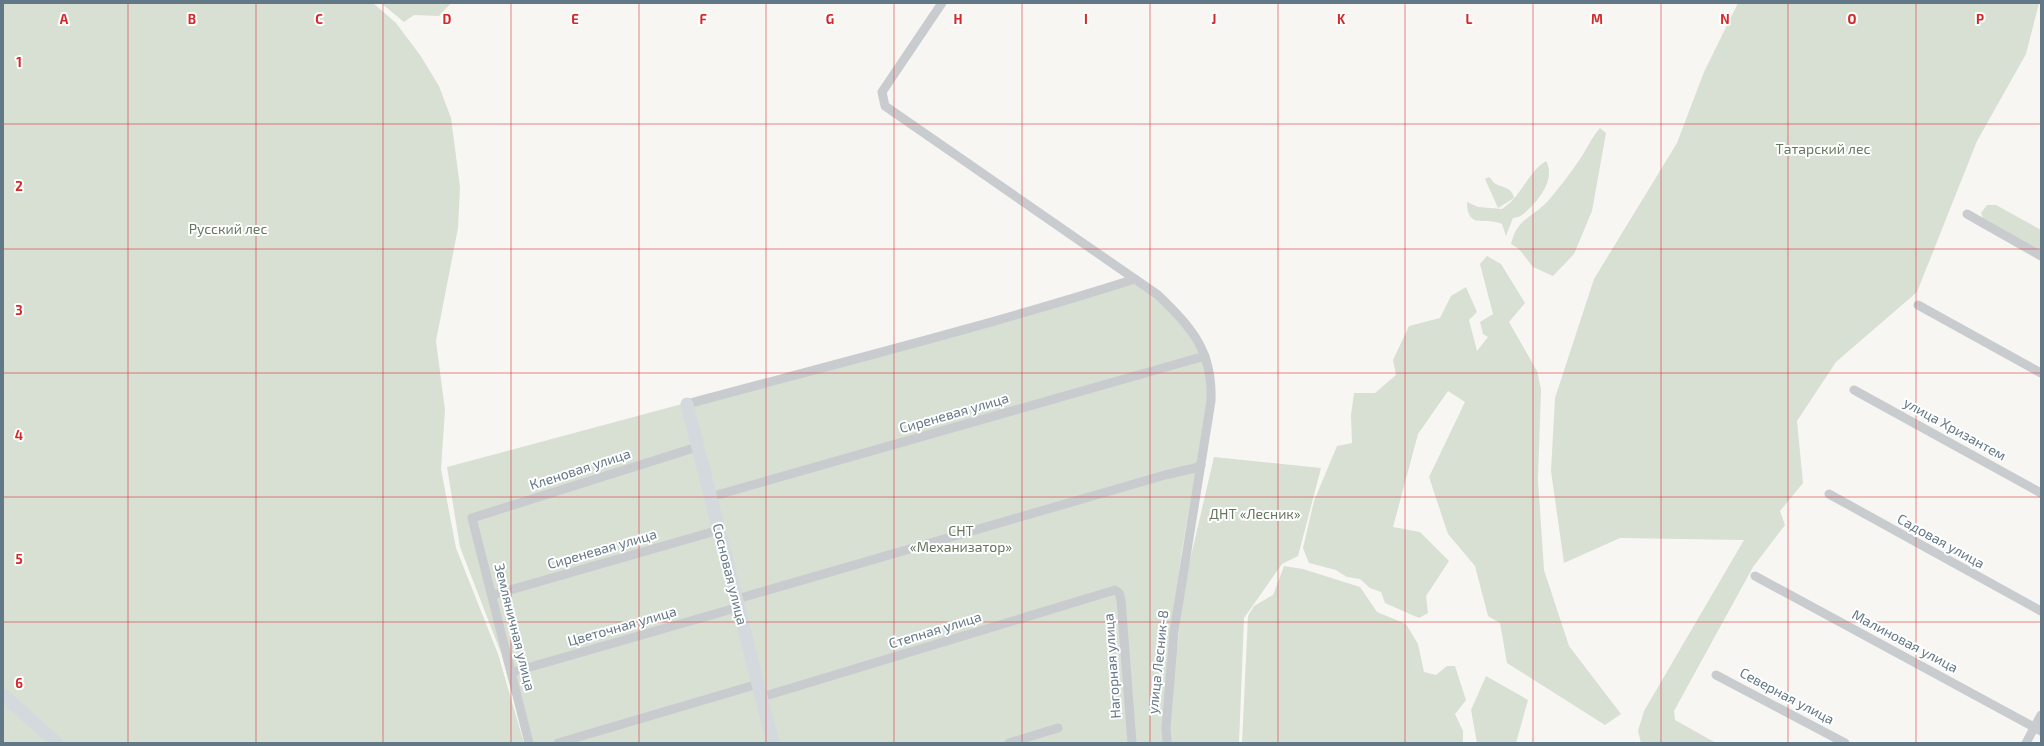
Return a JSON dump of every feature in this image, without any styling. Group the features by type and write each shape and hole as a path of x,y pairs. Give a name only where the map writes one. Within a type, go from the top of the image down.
{"street":[{"name":"улица Лесник-8","path":"942,3 882,92 885,106 1158,295 1176,313 1193,334 1205,356 1212,382 1211,401 1174,632 1166,728 1167,743"},
{"path":"1967,214 2041,256"},
{"path":"687,404 1054,304 1135,279"},
{"path":"1918,305 2041,373"},
{"name":"Сиреневая улица","path":"710,497 1205,356"},
{"name":"улица Хризантем","path":"1854,390 2041,493"},
{"name":"Сосновая улица","path":"687,404 773,743"},
{"name":"Кленовая улица","path":"472,518 697,447"},
{"name":"Цветочная улица","path":"513,672 738,603 1201,465"},
{"name":"Садовая улица","path":"1828,494 2041,611"},
{"name":"Земляничная улица","path":"472,518 513,672 529,743"},
{"name":"Сиреневая улица","path":"493,595 719,530"},
{"name":"Малиновая улица","path":"1755,576 2038,729"},
{"name":"Степная улица","path":"762,697 1116,590"},
{"name":"Нагорная улица","path":"1116,590 1120,593 1121,600 1132,743"},
{"name":"Северная улица","path":"1716,674 1844,743"},
{"path":"558,743 758,684"},
{"path":"3,695 57,743"},
{"path":"2026,743 2038,729 2041,715"},
{"path":"1009,743 1058,728"}],"green space":[{"name":"Русский лес","path":"3,3 373,3 396,23 420,55 439,86 451,118 460,187 458,228 436,341 445,410 441,469 456,548 498,654 524,743 3,743"},
{"path":"381,3 451,3 439,16 414,15 404,22"},
{"name":"Татарский лес","path":"1738,3 2039,3 2026,54 1977,141 1917,292 1836,362 1797,421 1803,483 1780,511 1785,525 1753,567 1674,711 1675,720 1716,743 1641,743 1638,731 1644,711 1744,540 1620,538 1564,563 1551,471 1555,398 1594,279 1677,143 1704,72"},
{"path":"1600,128 1606,133 1592,211 1574,254 1553,276 1533,267 1519,249 1511,244 1521,223 1548,201 1576,165"},
{"path":"1546,161 1549,168 1547,184 1539,198 1528,210 1521,216 1513,218 1506,236 1502,224 1490,221 1478,221 1470,217 1467,202 1478,207 1502,209 1515,197 1539,166"},
{"path":"1489,177 1495,183 1507,188 1513,194 1514,198 1498,208 1485,179"},
{"path":"1987,205 1996,205 2041,230 2041,251 1984,221 1981,213"},
{"path":"1487,256 1501,264 1525,303 1509,322 1537,371 1541,389 1538,480 1544,570 1569,646 1621,714 1605,725 1507,663 1500,623 1488,616 1475,566 1448,534 1429,477 1465,402 1448,391 1418,434 1393,527 1420,532 1449,561 1426,596 1428,613 1419,618 1385,603 1381,592 1370,588 1360,579 1347,577 1336,570 1309,563 1303,548 1314,501 1337,446 1352,443 1351,415 1354,393 1375,393 1396,375 1393,360 1409,326 1440,318 1451,296 1466,287 1477,312 1469,320 1477,351 1488,337 1483,334 1480,322 1493,314 1480,264"},
{"name":"СНТ «Механизатор»","path":"1134,283 1164,301 1196,342 1206,366 1209,392 1182,551 1168,650 1177,648 1185,582 1214,457 1321,468 1298,556 1282,564 1244,618 1239,743 526,743 501,653 460,547 447,467"},
{"path":"1284,566 1303,569 1360,587 1377,612 1406,624 1418,644 1424,672 1436,675 1447,666 1455,666 1466,700 1455,714 1463,731 1463,743 1242,743 1248,616 1254,606 1273,595"},
{"path":"1486,676 1528,700 1516,743 1477,743 1471,710"}],"park label":[{"name":"ДНТ «Лесник»","path":"1255,514"}]}
